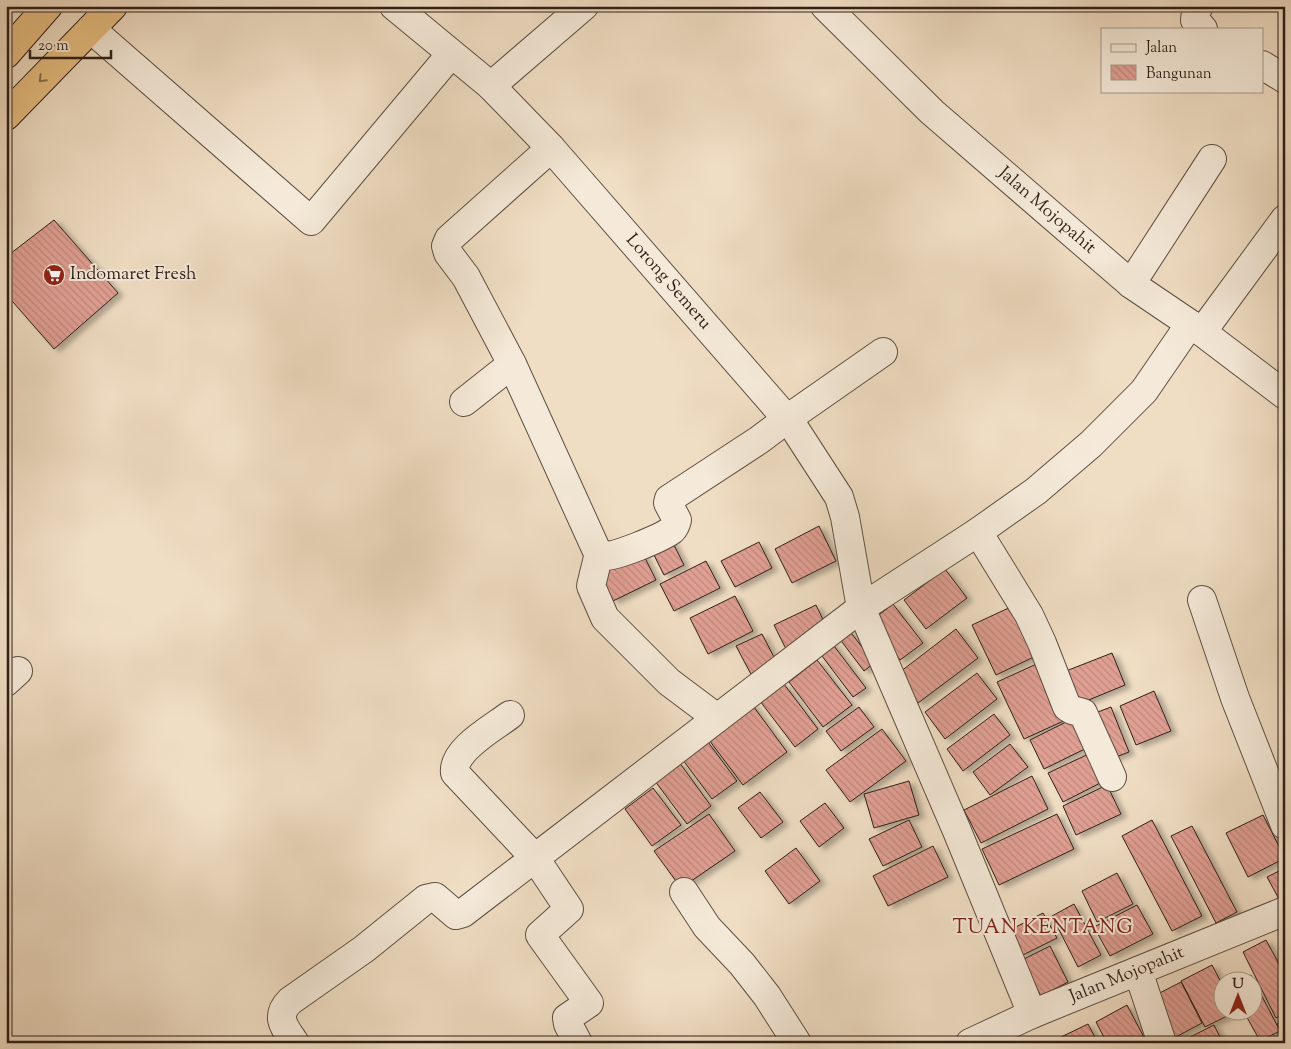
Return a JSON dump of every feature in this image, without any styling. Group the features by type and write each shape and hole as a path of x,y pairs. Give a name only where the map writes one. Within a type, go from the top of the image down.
{"highway":[{"path":"6,54 48,6"},
{"path":"10,105 113,6"}],"street":[{"name":"Lorong Semeru","path":"394,6 491,86 551,148 787,419 833,486 842,503 861,608 957,831 1032,1014"},
{"path":"491,86 584,6"},
{"name":"Jalan Mojopahit","path":"826,6 932,112 1131,284 1196,328 1285,395"},
{"path":"1199,6 1196,11 1195,20 1202,28"},
{"path":"91,29 311,221 452,54"},
{"path":"1264,66 1285,79"},
{"path":"551,148 449,239 446,246 448,253 466,277 512,364 599,554 591,586 605,618 669,682 717,718"},
{"path":"1131,284 1212,159"},
{"path":"295,1043 282,1021 284,1007 364,949 426,899 435,897 452,912 460,915 861,608 978,532 1036,491 1091,444 1144,391 1285,219"},
{"path":"599,554 611,556 663,536 673,529 677,520 668,503 670,499 759,440 883,352"},
{"path":"464,402 512,364"},
{"path":"978,532 1029,615 1067,707 1082,713 1112,778"},
{"path":"1202,600 1235,698 1285,825"},
{"path":"510,715 461,753 455,765 455,773 535,858 569,909 540,935 589,1003 567,1018 568,1024 578,1043"},
{"path":"684,892 707,927 742,964 766,996 797,1043"},
{"name":"Jalan Mojopahit","path":"970,1043 1032,1014 1285,911"},
{"path":"1138,971 1162,1043"}],"building":[{"name":"Indomaret Fresh","path":"54,220 118,293 54,349 6,294 6,257"},
{"path":"819,526 836,561 792,583 775,549"},
{"path":"671,539 684,565 664,575 651,549"},
{"path":"759,542 772,568 735,587 721,561"},
{"path":"640,548 656,580 613,601 597,569"},
{"path":"706,561 720,588 674,611 660,584"},
{"path":"945,569 967,598 926,629 904,600"},
{"path":"735,596 753,631 708,654 690,618"},
{"path":"893,604 923,643 900,660 871,621"},
{"path":"816,605 827,628 786,649 774,625"},
{"path":"1015,605 1038,655 996,675 972,625"},
{"path":"956,629 978,658 918,703 896,675"},
{"path":"849,630 874,663 864,671 839,638"},
{"path":"762,634 778,665 753,678 736,646"},
{"path":"831,642 866,688 853,697 819,652"},
{"path":"1112,653 1125,685 1079,704 1066,671"},
{"path":"817,660 852,705 823,727 789,682"},
{"path":"1043,661 1070,718 1024,739 997,682"},
{"path":"977,673 997,699 945,739 925,712"},
{"path":"784,684 818,729 795,747 760,701"},
{"path":"1154,691 1171,731 1136,745 1120,706"},
{"path":"751,703 787,752 743,785 706,736"},
{"path":"859,707 874,727 841,751 826,731"},
{"path":"1111,707 1129,752 1108,760 1090,715"},
{"path":"994,714 1010,735 963,771 947,749"},
{"path":"1078,716 1093,745 1044,769 1030,740"},
{"path":"882,729 906,761 850,802 826,770"},
{"path":"708,742 737,781 712,799 683,760"},
{"path":"1010,744 1028,767 990,795 973,772"},
{"path":"1095,751 1110,778 1063,802 1048,773"},
{"path":"679,762 711,806 687,824 655,781"},
{"path":"1032,776 1048,809 981,843 964,810"},
{"path":"909,781 919,815 874,828 864,794"},
{"path":"1107,785 1121,814 1076,835 1063,806"},
{"path":"653,788 681,825 652,846 625,809"},
{"path":"760,792 783,822 761,838 738,808"},
{"path":"825,803 844,828 819,847 800,821"},
{"path":"709,814 735,851 681,888 654,851"},
{"path":"1057,814 1074,849 999,885 982,849"},
{"path":"1263,815 1285,858 1248,877 1226,833"},
{"path":"909,820 922,847 883,866 869,839"},
{"path":"1152,820 1202,916 1172,931 1122,836"},
{"path":"1192,826 1237,912 1216,923 1171,836"},
{"path":"933,846 948,877 888,906 873,876"},
{"path":"796,848 820,881 789,904 765,871"},
{"path":"1285,868 1285,896 1279,899 1267,877"},
{"path":"1117,873 1133,904 1097,922 1082,891"},
{"path":"1074,904 1101,955 1078,967 1052,916"},
{"path":"1137,905 1153,934 1110,956 1094,927"},
{"path":"1043,913 1057,938 1021,956 1008,931"},
{"path":"1266,940 1285,975 1285,1013 1276,1018 1264,994 1264,972 1253,972 1243,952"},
{"path":"1050,946 1068,982 1041,996 1022,960"},
{"path":"1212,965 1216,972 1214,972 1215,1022 1205,1027 1181,981"},
{"path":"1181,982 1202,1023 1172,1039 1150,998"},
{"path":"1264,1000 1280,1031 1260,1041 1250,1022 1264,1022"},
{"path":"1127,1005 1147,1043 1107,1043 1096,1022"},
{"path":"1285,1020 1285,1038 1277,1024"},
{"path":"1088,1024 1098,1043 1059,1043 1057,1039"},
{"path":"1214,1025 1223,1043 1178,1043"}],"place":[{"name":"Indomaret Fresh","path":"54,275"}],"district":[{"name":"TUAN KENTANG","path":"1043,928"}]}
